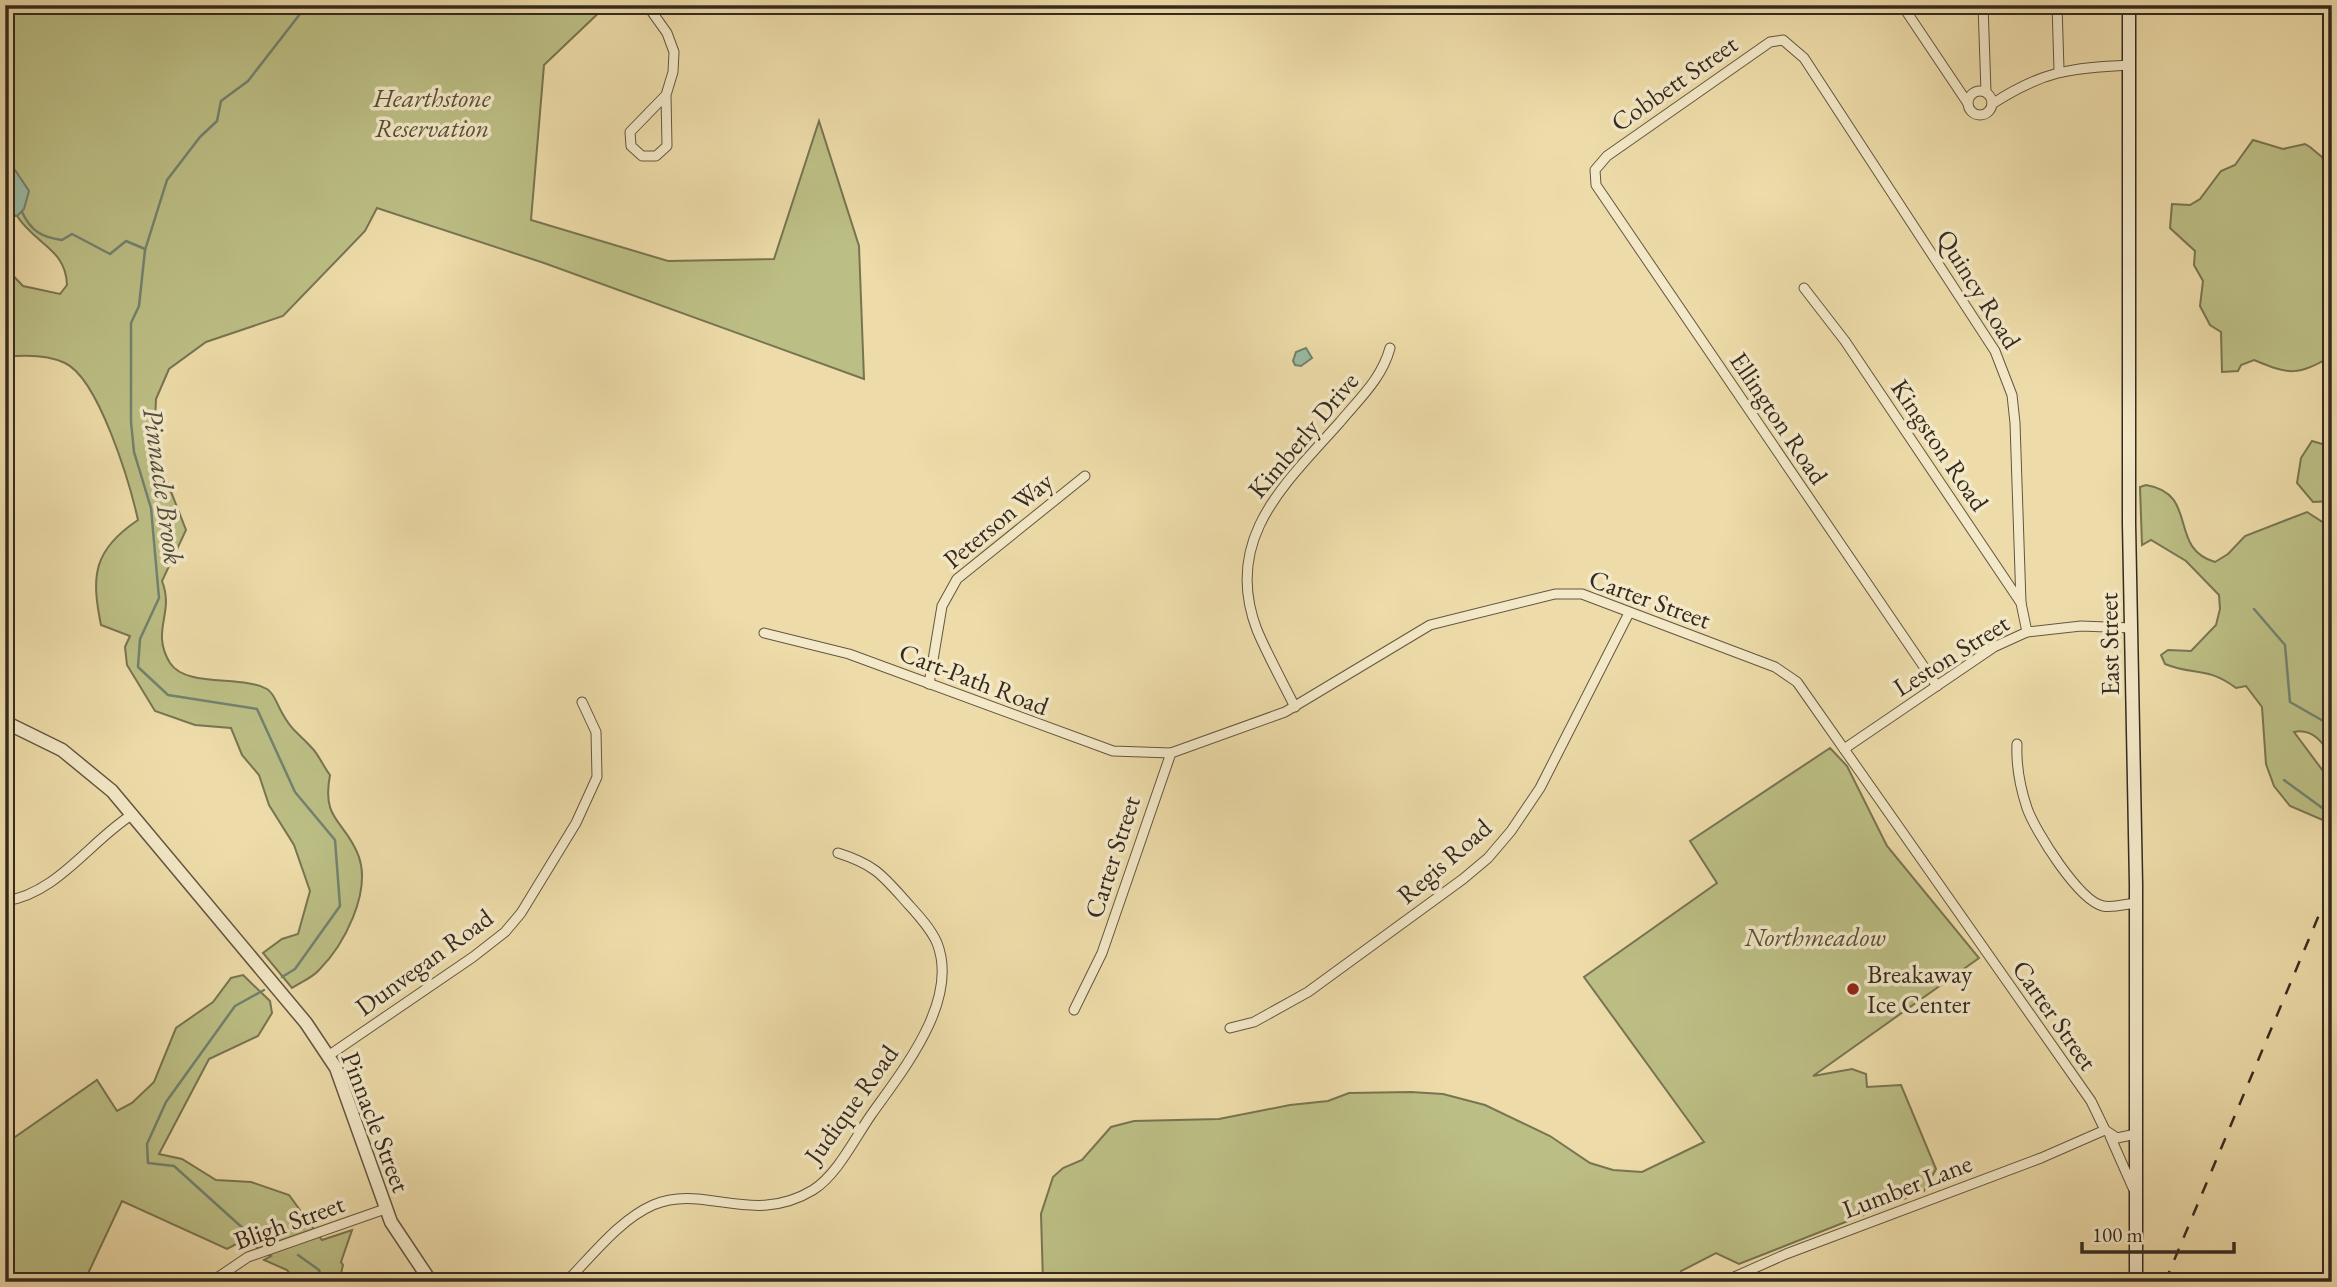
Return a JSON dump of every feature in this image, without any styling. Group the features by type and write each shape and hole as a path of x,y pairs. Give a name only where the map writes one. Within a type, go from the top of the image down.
{"main road":[{"name":"East Street","path":"2129,5 2136,1282"},
{"name":"Pinnacle Street","path":"5,722 62,750 112,791 261,965 328,1056 349,1102 385,1209 410,1254 430,1282"}],"street":[{"path":"647,5 663,27 674,52 673,72 666,95 667,146 656,156 642,156 631,146 630,132 666,95"},
{"path":"1902,5 1967,102 1969,109 1978,115 1986,114 1992,104 2033,79 2059,70 2130,65"},
{"path":"1983,5 1986,92 1992,104"},
{"path":"2057,5 2059,70"},
{"name":"Cobbett Street","path":"1595,170 1607,156 1759,50 1775,40 1783,40"},
{"name":"Quincy Road","path":"1783,40 1804,58 1877,167 1995,351 2004,372 2012,396 2015,424 2021,603"},
{"path":"1967,102 1974,92 1986,92"},
{"name":"Ellington Road","path":"1595,170 1600,194 1937,686"},
{"name":"Kingston Road","path":"1804,288 1845,341 2021,603 2027,632"},
{"name":"Kimberly Drive","path":"1295,707 1256,628 1247,574 1250,545 1276,493 1376,380 1390,348"},
{"name":"Peterson Way","path":"929,684 947,591 975,563 1085,476"},
{"name":"Carter Street","path":"1074,1010 1102,953 1171,754 1295,707 1430,625 1567,592 1582,594 1783,671 1797,682 2091,1101 2136,1196"},
{"name":"Regis Road","path":"1230,1028 1254,1022 1308,992 1488,858 1525,813 1540,788 1629,613"},
{"name":"Leston Street","path":"1844,749 1994,647 2027,632 2081,626 2132,628"},
{"name":"Cart-Path Road","path":"764,633 849,654 1113,751 1171,754"},
{"name":"Dunvegan Road","path":"328,1056 495,941 522,912 593,789 598,768 596,732 582,702"},
{"path":"2017,744 2016,765 2032,818 2074,882 2083,894 2103,906 2136,903"},
{"path":"5,901 19,900 40,889 112,827 133,814"},
{"name":"Judique Road","path":"566,1282 620,1227 655,1204 697,1200 768,1207 792,1202 817,1187 914,1055 931,1020 939,990 940,954 936,941 922,920 875,868 838,853"},
{"path":"2108,1133 2117,1138 2136,1134"},
{"name":"Lumber Lane","path":"1723,1282 1786,1254 2108,1133"},
{"name":"Bligh Street","path":"211,1282 248,1257 385,1209"}],"green space":[{"name":"Hearthstone Reservation","path":"5,5 607,5 544,65 531,220 668,261 774,259 819,121 859,246 864,379 544,263 377,208 365,231 283,316 206,342 169,369 156,399 154,448 186,530 162,581 166,603 162,631 164,651 170,663 188,676 256,685 269,691 289,724 314,751 330,775 328,790 332,812 354,845 362,871 358,902 346,933 319,970 292,988 263,953 282,939 298,934 310,891 294,845 269,805 259,775 242,755 231,728 195,725 155,711 127,665 125,647 130,636 101,625 96,592 99,565 112,542 138,520 120,459 101,410 78,373 65,363 35,356 5,357 5,267 23,286 60,294 67,285 65,273 56,255 17,216 5,216"},
{"path":"2253,140 2283,149 2305,144 2322,157 2332,182 2332,356 2301,370 2285,371 2254,360 2241,365 2238,371 2222,372 2221,332 2210,325 2200,306 2203,281 2194,265 2195,251 2170,228 2172,204 2190,205 2200,199 2221,171 2235,165"},
{"path":"2332,440 2332,501 2313,502 2297,483 2301,458 2312,441 2322,444"},
{"path":"2146,485 2162,490 2173,499 2192,545 2200,555 2215,562 2228,554 2245,536 2307,512 2327,525 2332,538 2332,757 2312,734 2294,732 2332,783 2332,824 2290,806 2274,786 2266,764 2262,707 2246,686 2236,688 2217,677 2165,664 2161,655 2168,650 2191,651 2216,625 2220,609 2219,595 2186,561 2151,540 2142,545 2140,487"},
{"name":"Northmeadow","path":"1830,748 1847,766 1887,846 1979,958 1813,1076 1852,1069 1866,1074 1867,1087 1901,1085 1936,1169 1924,1191 1739,1264 1716,1253 1681,1271 1682,1282 1043,1282 1041,1214 1053,1177 1063,1168 1082,1160 1111,1127 1134,1121 1219,1119 1290,1105 1328,1101 1349,1093 1411,1092 1443,1094 1485,1105 1550,1136 1590,1163 1613,1170 1642,1172 1704,1142 1584,977 1717,883 1690,841"},
{"path":"243,975 270,1001 272,1013 258,1036 209,1059 159,1154 182,1159 216,1180 251,1182 289,1195 322,1240 352,1230 341,1262 343,1265 339,1282 296,1282 287,1270 264,1260 271,1256 244,1240 227,1249 122,1201 84,1282 5,1282 5,1144 97,1080 117,1111 132,1103 154,1082 176,1028 213,1002 231,978"}],"shaded area":[{"path":"5,163 15,170 29,191 24,209 17,216 5,210"},
{"path":"1306,348 1312,358 1301,366 1295,365 1293,361 1296,352"}],"waterway":[{"name":"Pinnacle Brook","path":"282,977 295,969 340,906 335,840 295,792 257,709 168,695 138,667 140,639 159,598 151,508 134,452 131,422 131,323 139,306 145,250 167,180 200,137 217,121 221,101 248,81 307,5"},
{"path":"22,212 33,228 48,237 62,240 72,234 110,254 126,241 145,249"},
{"path":"2254,609 2285,645 2290,702 2332,726"},
{"path":"2284,780 2332,815"},
{"name":"Pinnacle Brook","path":"246,1231 174,1166 148,1163 147,1144 166,1102 235,1006 264,990"},
{"name":"Pinnacle Brook","path":"298,1255 319,1270 323,1282"}],"railway":[{"path":"2165,1282 2332,884"}],"place":[{"name":"Breakaway Ice Center","path":"1853,989"}]}
